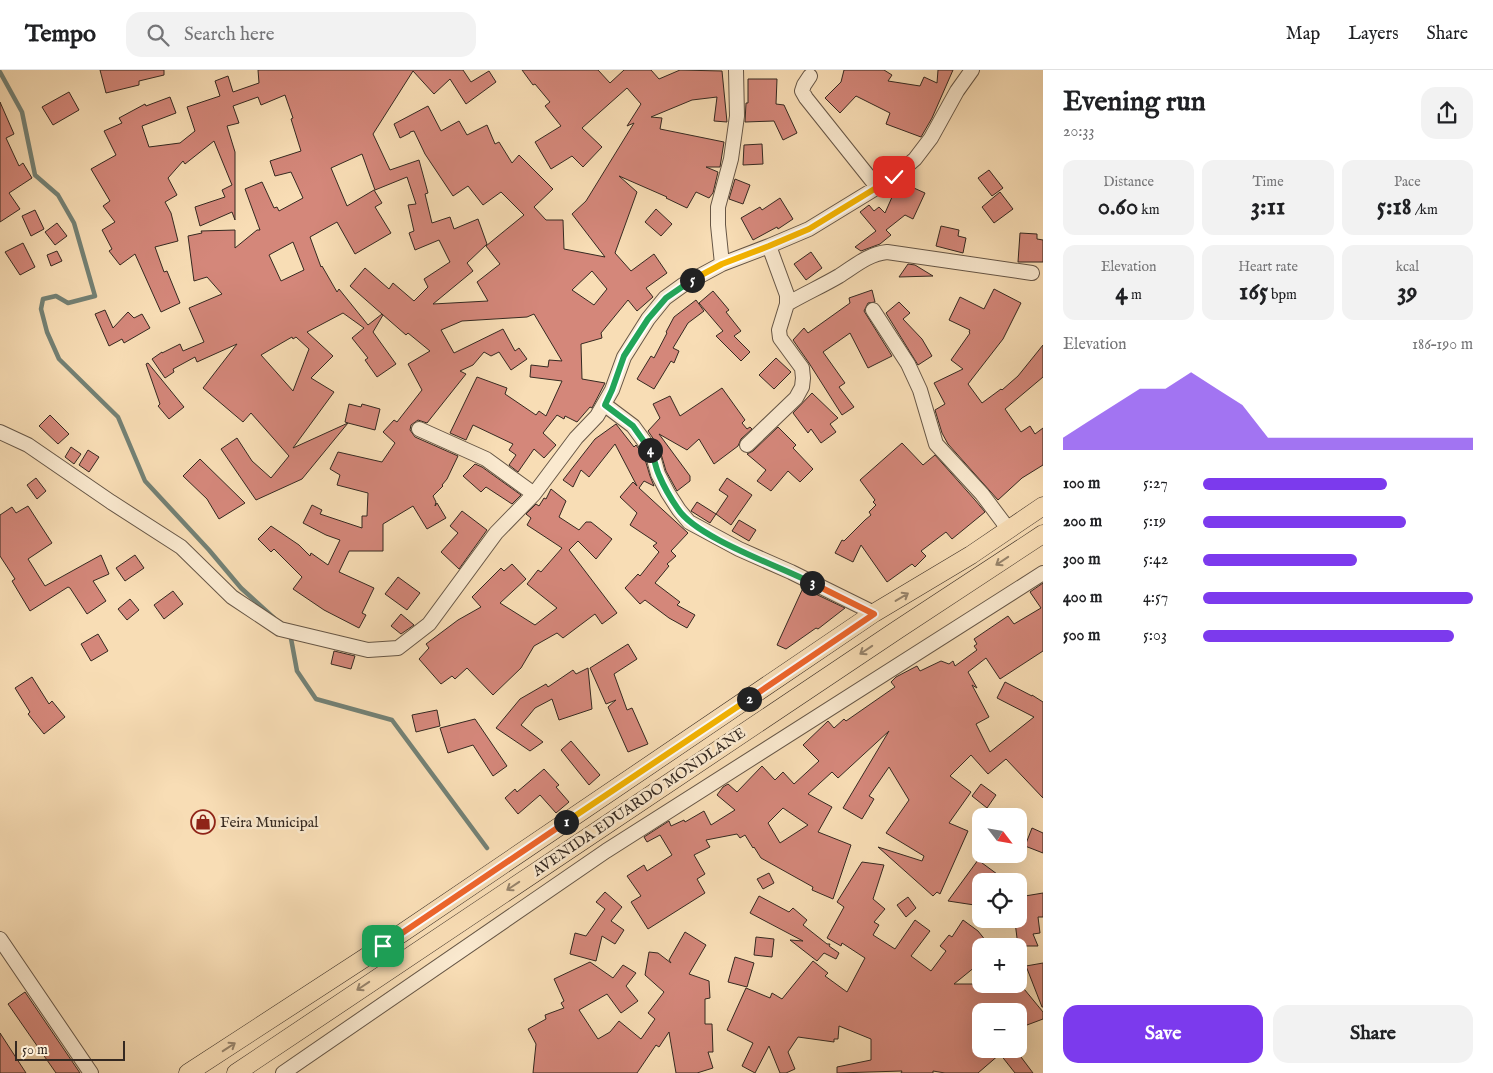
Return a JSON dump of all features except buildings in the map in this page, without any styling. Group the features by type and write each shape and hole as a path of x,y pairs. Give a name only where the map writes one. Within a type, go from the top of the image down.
{"main road":[{"name":"AVENIDA EDUARDO MONDLANE","path":"188,1073 383,946 874,614 963,560 1043,506"},
{"name":"AVENIDA EDUARDO MONDLANE","path":"236,1073 1043,534"}],"street":[{"path":"722,264 718,207 731,159 738,116 736,70"},
{"path":"0,432 28,445 111,502 180,546 232,597 280,629 368,650 398,648 428,624 496,533 534,494 576,438 605,405 624,356 648,319 666,298 683,285 722,264 809,229 894,177 915,159 931,138 957,91 972,70"},
{"path":"810,76 802,91 806,98 877,187"},
{"path":"747,445 796,398 804,378 802,368 780,338 779,330 787,304 787,295 769,246"},
{"path":"787,304 879,253 887,252 1032,273"},
{"path":"873,310 908,364 920,390 936,444 982,494 1008,530"},
{"path":"605,405 633,426 652,452 661,480 679,510 689,522 738,549 790,572 874,614"},
{"path":"419,429 486,459 534,494"},
{"path":"283,1073 606,851 1043,573"},
{"path":"0,939 90,1073"}],"waterway":[{"path":"0,72 22,112 35,175 58,195 74,223 95,296 68,303 56,296 43,299 41,309 47,332 59,359 118,417 145,481 209,550 241,588 274,618"},
{"path":"290,633 297,671 316,699 392,720 487,848"}],"place":[{"name":"Feira Municipal","path":"203,822"}],"route":[{"path":"383,946 874,614 790,572 738,549 689,522 668,493 658,474 652,452 633,426 605,405 624,356 648,319 666,298 683,285 722,264 809,229 894,177"}]}
